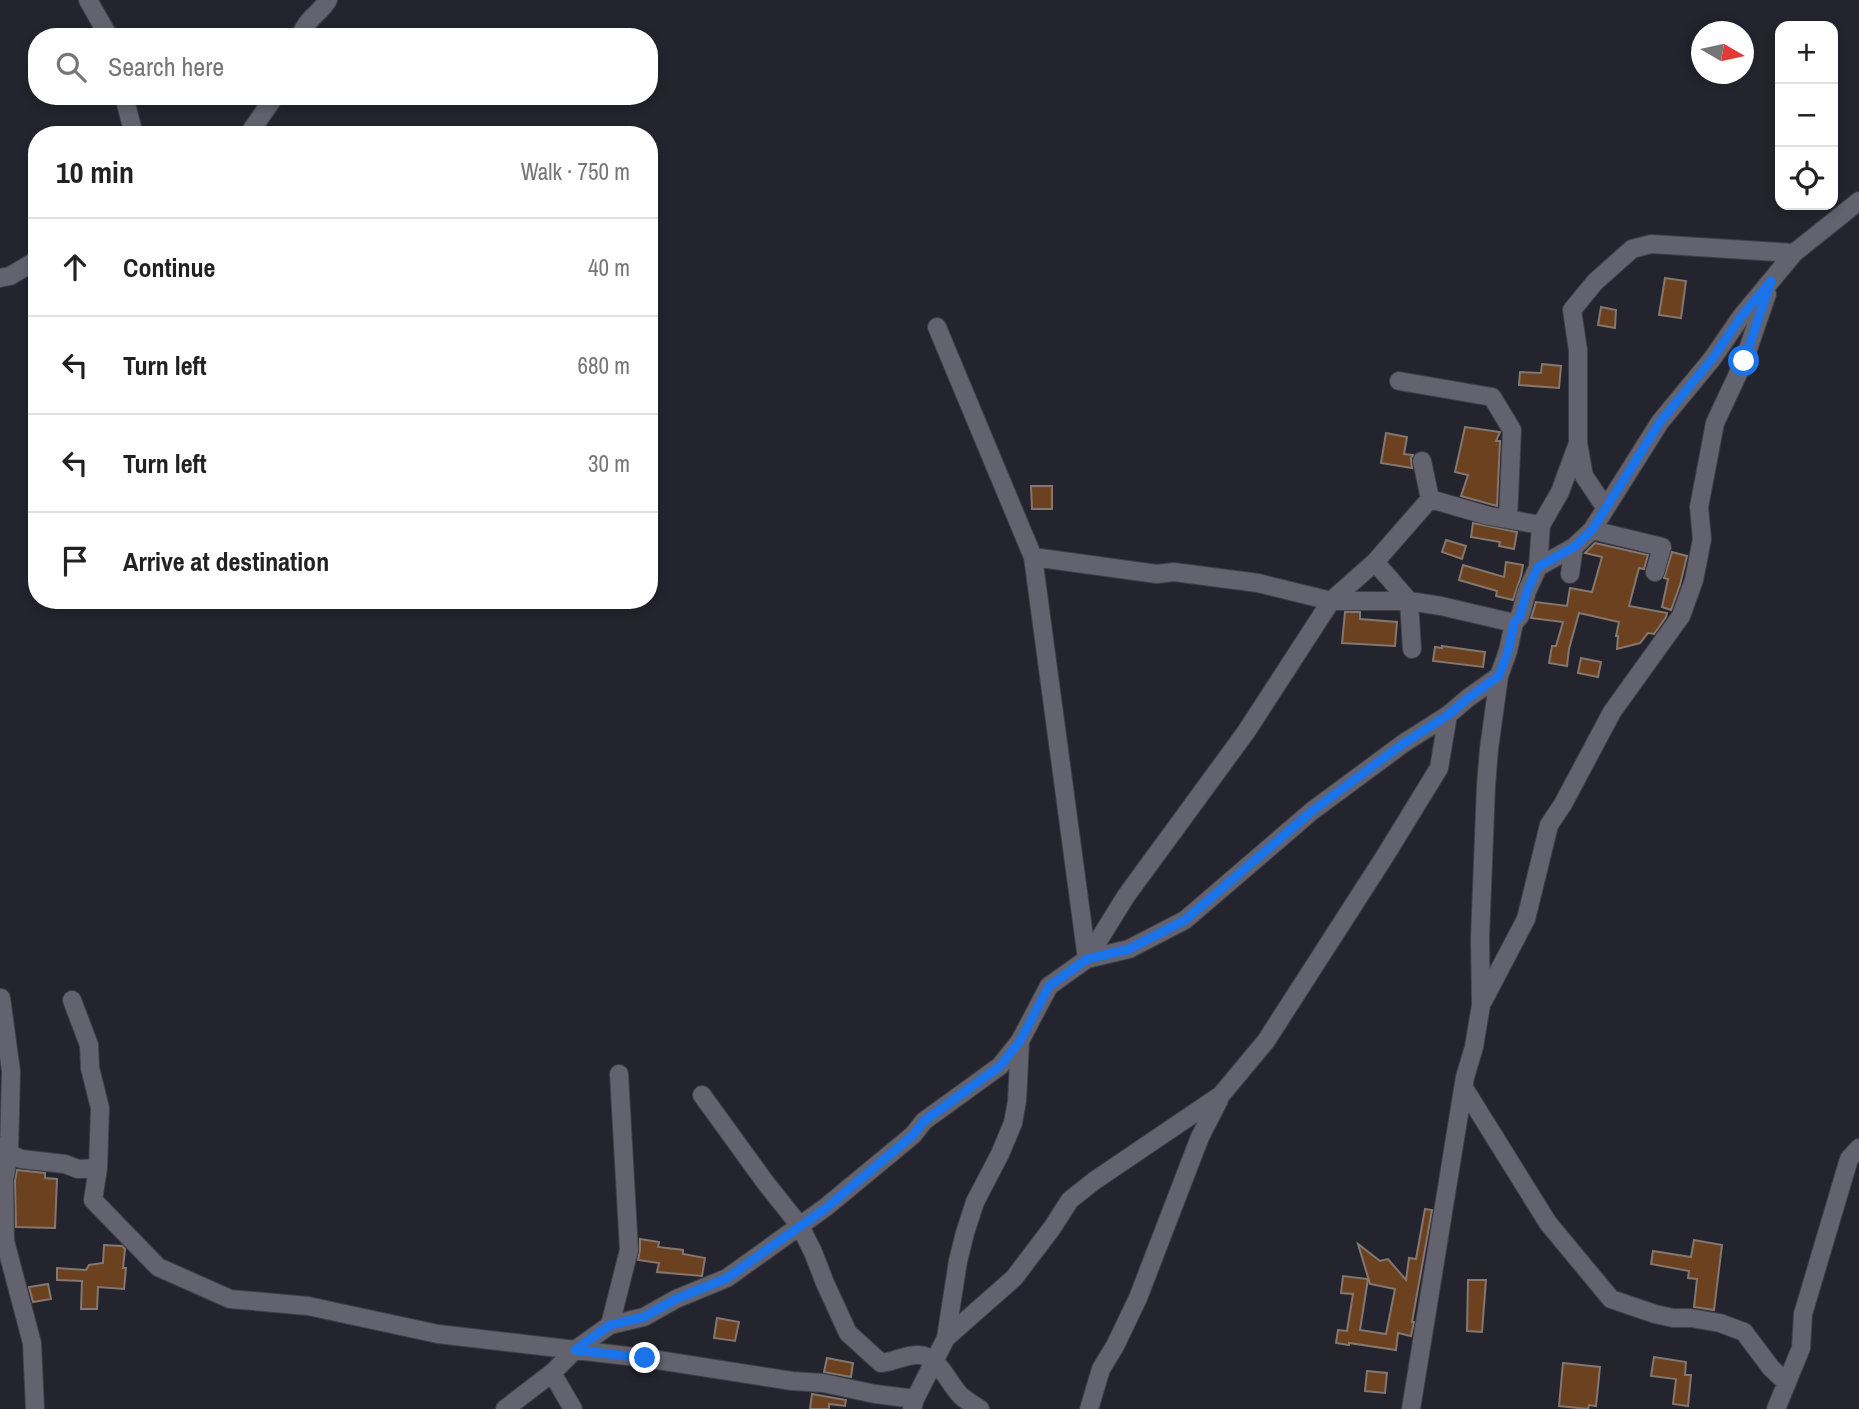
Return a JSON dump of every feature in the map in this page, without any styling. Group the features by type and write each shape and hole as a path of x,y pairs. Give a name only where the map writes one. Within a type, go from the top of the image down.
{"street":[{"path":"88,0 104,28"},
{"path":"303,28 328,0"},
{"path":"126,105 132,126"},
{"path":"254,126 269,105"},
{"path":"1538,567 1574,547 1592,530 1660,422 1712,359 1741,317 1794,253 1859,201"},
{"path":"1605,508 1584,476 1578,443 1578,350 1572,310 1595,282 1632,249 1651,244 1794,253"},
{"path":"0,278 10,276 28,265"},
{"path":"1481,1005 1526,919 1549,825 1612,712 1681,615 1693,580 1702,539 1699,507 1716,423 1744,361 1771,281"},
{"path":"937,327 1033,557 1087,959"},
{"path":"1399,381 1492,397 1512,429 1508,519"},
{"path":"1411,1409 1464,1088 1481,1005 1486,786 1499,676 1514,623 1520,616 1538,567 1541,525 1560,492 1578,443"},
{"path":"1422,461 1430,499"},
{"path":"1430,499 1541,525"},
{"path":"1087,959 1126,896 1245,732 1331,601 1375,562 1430,499"},
{"path":"1592,530 1662,547 1655,572"},
{"path":"1570,574 1574,547"},
{"path":"1033,557 1157,574 1174,572 1258,583 1331,601 1409,601 1514,623"},
{"path":"1375,562 1409,601 1412,649"},
{"path":"505,1409 552,1373 575,1350 610,1325 644,1317 676,1299 727,1278 826,1208 913,1135 924,1121 1000,1066 1020,1041 1049,986 1087,959 1129,949 1185,920 1312,811 1499,676"},
{"path":"1089,1409 1101,1368 1138,1298 1200,1137 1222,1095 1266,1041 1439,768 1448,715"},
{"path":"1,998 11,1071 4,1149 5,1241 33,1343 34,1409"},
{"path":"72,1000 89,1045 90,1068 100,1108 98,1168 93,1200 158,1267 230,1299 308,1306 438,1335 645,1358 792,1381 822,1383 913,1404 946,1338 958,1261 975,1202 1013,1123 1017,1101 1020,1041"},
{"path":"610,1325 629,1250 619,1074"},
{"path":"1464,1088 1548,1223 1611,1299 1654,1314 1720,1323 1744,1332 1771,1368 1787,1383"},
{"path":"702,1094 800,1226 848,1333 881,1363 891,1363 911,1355 922,1355 935,1362 963,1398 979,1409"},
{"path":"946,1338 1014,1278 1070,1200 1222,1095"},
{"path":"1776,1409 1801,1348 1803,1314 1849,1159 1859,1148"},
{"path":"4,1149 21,1159 65,1164 78,1169 98,1168"},
{"path":"552,1373 573,1409"}],"building":[{"path":"1665,278 1686,281 1681,318 1659,315"},
{"path":"1601,307 1616,310 1615,328 1598,325"},
{"path":"1542,364 1561,366 1559,388 1519,385 1520,372 1541,373"},
{"path":"1465,427 1500,432 1496,441 1500,441 1497,506 1461,496 1468,475 1455,472"},
{"path":"1386,433 1407,437 1404,454 1413,455 1412,468 1381,463"},
{"path":"1031,486 1052,486 1052,509 1032,509"},
{"path":"1473,523 1517,532 1514,549 1499,546 1500,542 1471,537"},
{"path":"1446,540 1466,546 1462,559 1442,552"},
{"path":"1595,543 1648,555 1644,569 1639,568 1629,606 1667,613 1666,617 1654,634 1648,633 1640,643 1617,649 1619,622 1579,613 1567,666 1549,663 1552,646 1556,646 1563,622 1531,618 1536,602 1567,606 1570,588 1592,592 1602,557 1585,553"},
{"path":"1672,552 1687,556 1671,610 1662,607 1668,579 1664,578"},
{"path":"1506,562 1523,565 1513,600 1496,596 1497,591 1459,580 1463,565 1504,577"},
{"path":"1345,612 1360,612 1360,619 1397,622 1395,646 1342,643"},
{"path":"1435,647 1485,652 1483,667 1433,661"},
{"path":"1581,658 1601,662 1598,677 1578,673"},
{"path":"17,1170 45,1173 45,1178 57,1179 55,1228 16,1227"},
{"path":"1425,1209 1432,1210 1411,1336 1398,1333 1396,1350 1336,1343 1338,1330 1347,1331 1353,1294 1341,1293 1343,1276 1368,1279 1360,1330 1386,1334 1395,1289 1370,1284 1358,1244 1380,1261 1388,1259 1406,1280 1409,1258 1416,1259"},
{"path":"640,1239 659,1242 658,1247 683,1250 683,1254 705,1258 702,1276 657,1272 659,1263 638,1260"},
{"path":"1694,1240 1722,1245 1714,1310 1694,1307 1697,1279 1688,1278 1689,1271 1651,1264 1653,1251 1691,1257"},
{"path":"104,1245 122,1246 125,1249 124,1289 98,1287 97,1309 81,1309 82,1281 57,1280 57,1268 86,1270 89,1265 103,1263"},
{"path":"1468,1280 1486,1280 1482,1332 1467,1331"},
{"path":"48,1284 51,1299 33,1302 29,1287"},
{"path":"717,1318 739,1322 735,1341 714,1338"},
{"path":"1654,1357 1686,1362 1685,1375 1691,1375 1688,1406 1673,1404 1676,1379 1651,1376"},
{"path":"827,1358 853,1363 851,1377 824,1372"},
{"path":"1563,1363 1600,1367 1596,1406 1589,1405 1588,1409 1559,1406"},
{"path":"1367,1371 1387,1373 1385,1393 1365,1391"},
{"path":"812,1394 846,1400 845,1406 829,1404 829,1409 810,1409"}],"route":[{"path":"645,1358 575,1350 610,1325 644,1317 676,1299 727,1278 826,1208 913,1135 924,1121 1000,1066 1020,1041 1049,986 1087,959 1129,949 1185,920 1312,811 1499,676 1514,623 1520,616 1538,567 1574,547 1592,530 1660,422 1771,281 1744,361"}]}
